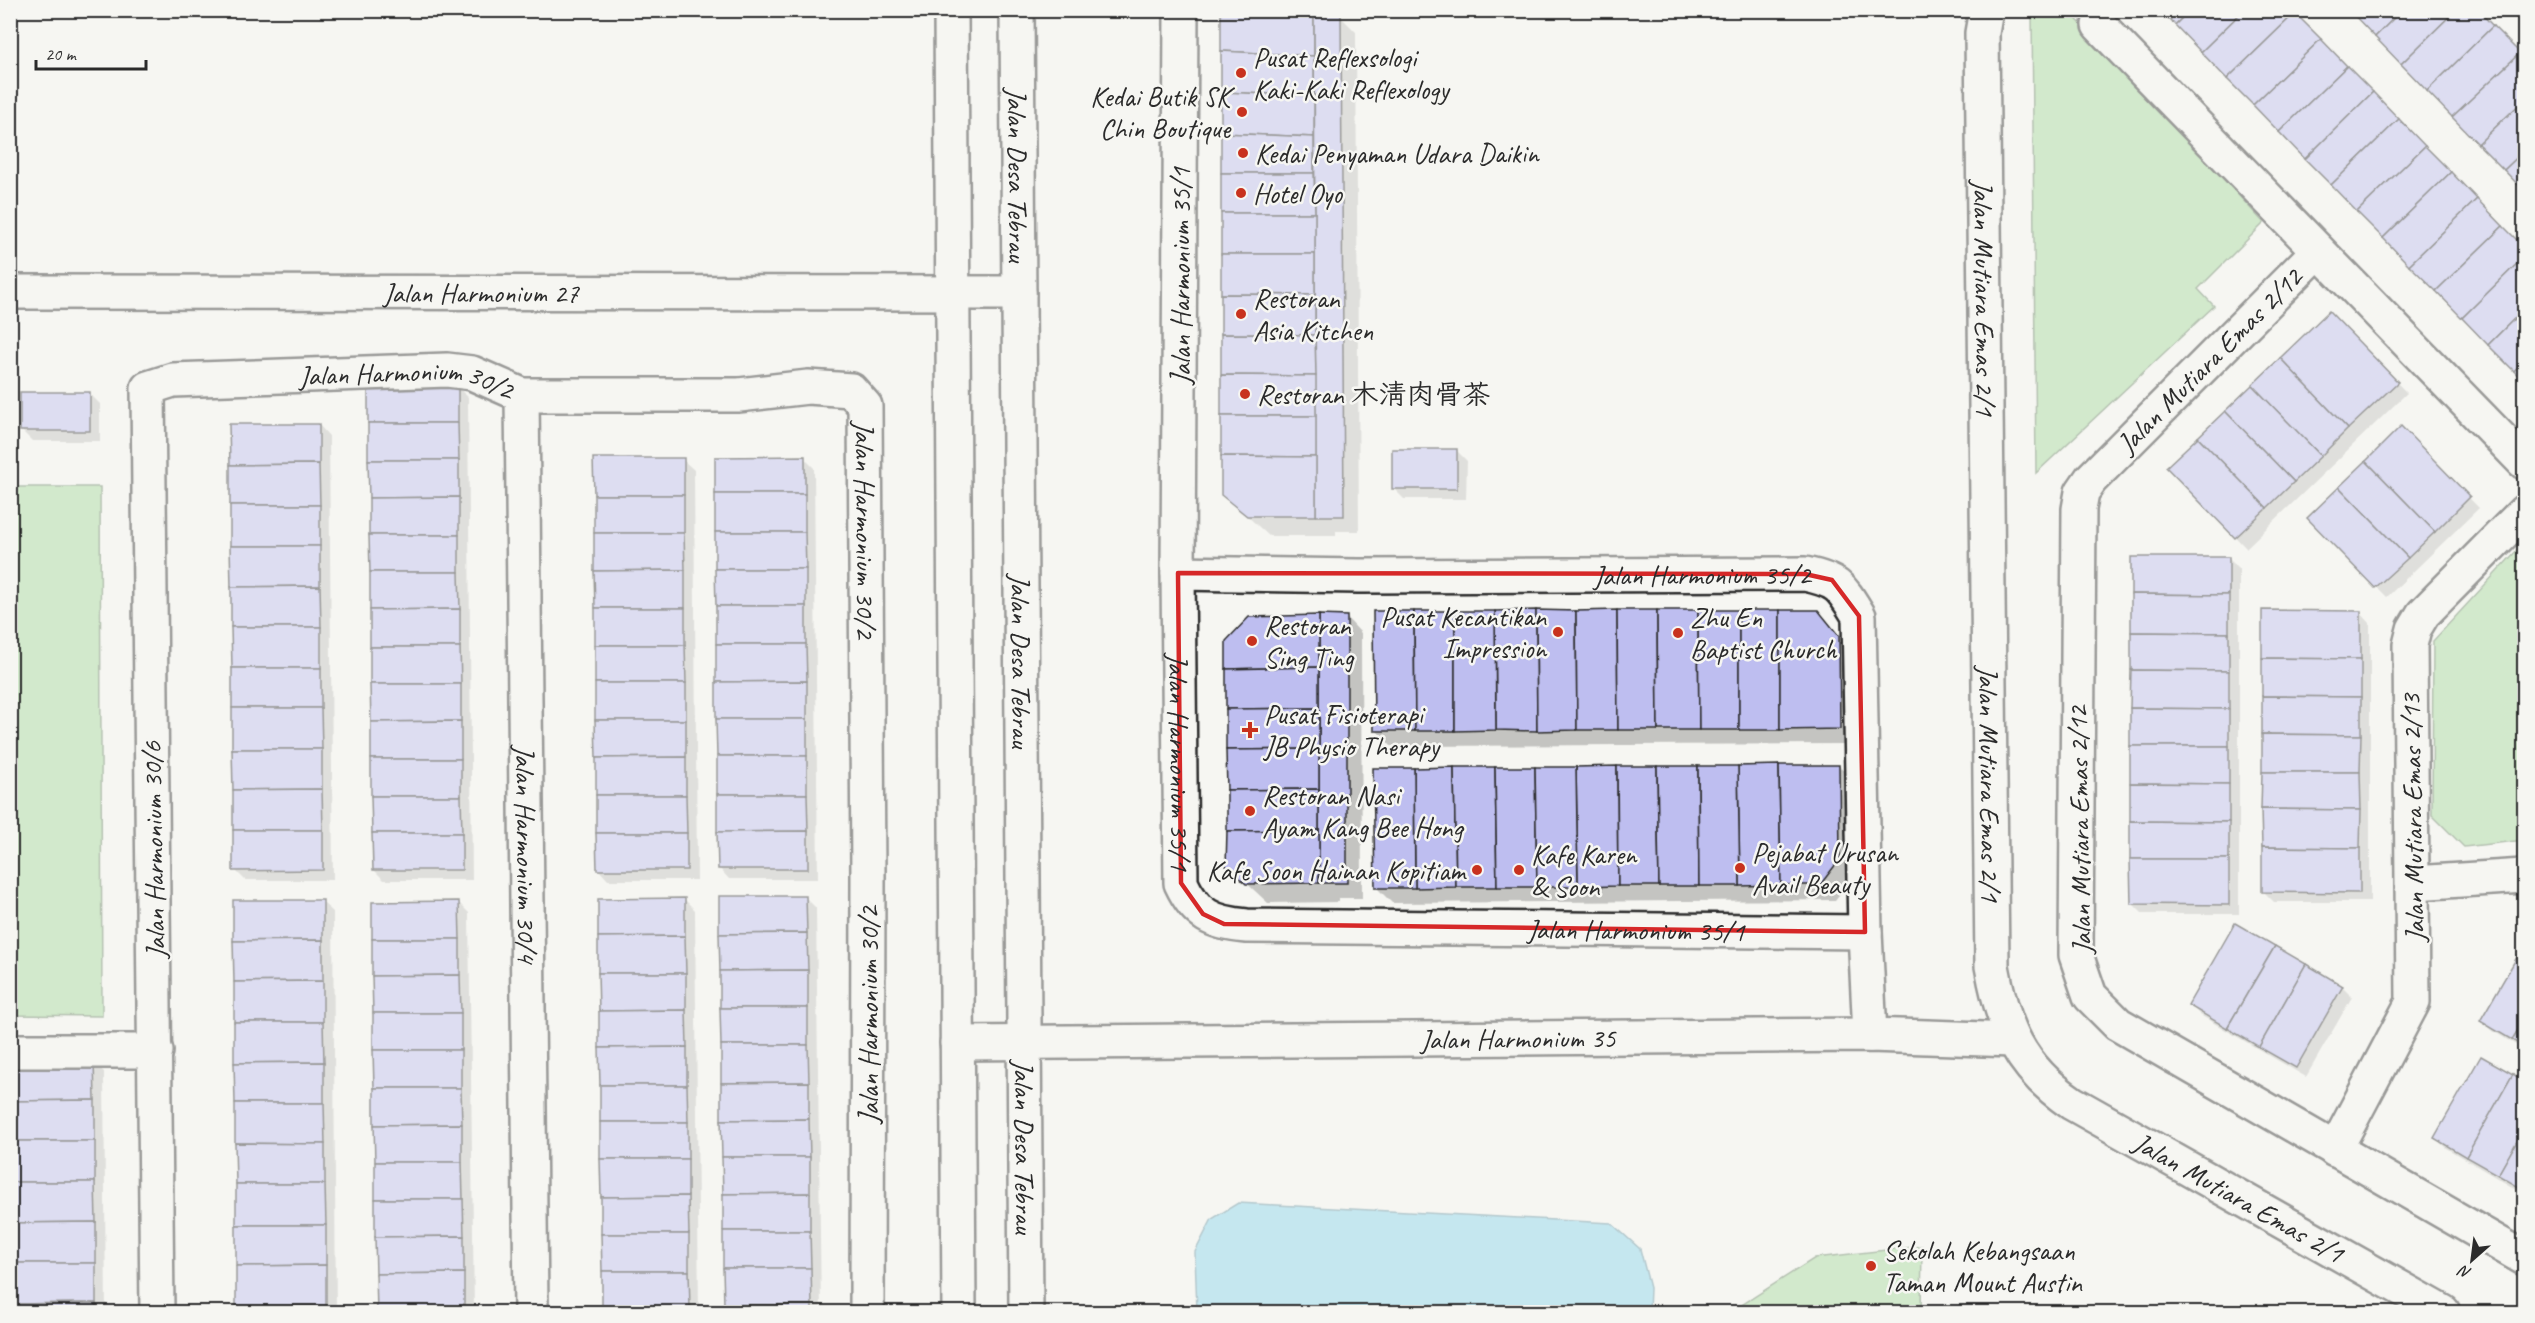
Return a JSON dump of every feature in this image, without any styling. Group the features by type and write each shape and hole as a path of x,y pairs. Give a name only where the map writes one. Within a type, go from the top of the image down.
{"street":[{"path":"951,10 959,1312"},
{"name":"Jalan Desa Tebrau","path":"1017,10 1026,1312"},
{"name":"Jalan Harmonium 35/1","path":"1181,10 1178,573 1181,883 1189,901 1203,914 1224,924 1247,926 1865,932"},
{"name":"Jalan Mutiara Emas 2/1","path":"1986,10 1982,33 1992,966 1999,1003 2013,1040 2028,1066 2048,1087 2072,1103 2444,1312"},
{"path":"2099,25 2524,462"},
{"name":"Jalan Mutiara Emas 2/12","path":"2318,251 2091,479 2082,492 2079,509 2076,955 2090,996 2118,1024 2524,1258"},
{"name":"Jalan Harmonium 27","path":"10,292 1019,293"},
{"name":"Jalan Harmonium 30/2","path":"148,388 172,380 447,370 472,373 522,395 740,395 808,387 851,390 865,406 868,866 867,1312"},
{"name":"Jalan Harmonium 30/6","path":"148,388 157,1312"},
{"name":"Jalan Harmonium 30/4","path":"522,395 531,1312"},
{"name":"Jalan Mutiara Emas 2/13","path":"2335,1150 2413,1002 2414,883 2410,645 2414,628 2423,614 2524,512"},
{"name":"Jalan Harmonium 35/2","path":"1178,573 1359,576 1805,574 1832,580 1846,594 1859,616 1865,932 1870,1035"},
{"path":"2414,883 2524,876"},
{"name":"Jalan Harmonium 35","path":"957,1043 1870,1035 2013,1040"},
{"path":"10,1051 156,1051"}],"highlighted area":[{"path":"1178,573 1805,574 1832,580 1859,616 1865,932 1224,924 1203,914 1181,883"}],"green space":[{"path":"2032,11 2069,11 2264,223 2198,289 2214,306 2036,473"},
{"path":"11,487 100,487 102,1016 11,1015"},
{"path":"2519,548 2524,549 2524,840 2464,847 2432,815 2433,641"},
{"path":"1922,1246 1921,1312 1741,1312 1740,1306 1815,1258"}],"water":[{"path":"1238,1203 1611,1223 1640,1249 1650,1288 1649,1312 1197,1312 1195,1252 1212,1219"}],"building":[{"path":"2160,10 2190,10 2175,25"},
{"path":"2190,10 2244,10 2201,52 2175,25"},
{"path":"2244,10 2293,10 2295,13 2227,79 2201,52"},
{"path":"2349,10 2402,10 2375,37"},
{"path":"2402,10 2456,10 2401,64 2375,37"},
{"path":"2456,10 2478,10 2493,26 2427,91 2401,64"},
{"path":"1221,11 1314,15 1314,56 1221,51"},
{"path":"2295,13 2321,39 2253,105 2227,79"},
{"path":"1314,15 1341,15 1344,516 1316,516"},
{"path":"2493,26 2520,53 2452,117 2427,91"},
{"path":"2321,39 2347,66 2279,132 2253,105"},
{"path":"1221,51 1314,56 1314,96 1221,92"},
{"path":"2520,53 2524,58 2524,100 2478,144 2452,117"},
{"path":"2347,66 2373,92 2305,159 2279,132"},
{"path":"1221,92 1314,96 1314,137 1221,133"},
{"path":"2373,92 2399,119 2331,185 2305,159"},
{"path":"2524,100 2524,151 2504,170 2478,144"},
{"path":"2399,119 2425,146 2357,212 2331,185"},
{"path":"1221,133 1314,137 1314,173 1221,173"},
{"path":"2425,146 2451,172 2383,238 2357,212"},
{"path":"2524,151 2524,191 2504,170"},
{"path":"2451,172 2477,199 2409,265 2383,238"},
{"path":"1221,173 1314,173 1315,213 1221,213"},
{"path":"2477,199 2503,226 2436,291 2409,265"},
{"path":"1221,213 1315,213 1315,254 1221,254"},
{"path":"2503,226 2524,247 2524,257 2462,318 2436,291"},
{"path":"1221,254 1315,254 1315,295 1221,294"},
{"path":"2524,257 2524,309 2488,345 2462,318"},
{"path":"1221,294 1315,295 1315,335 1221,334"},
{"path":"2524,309 2524,361 2514,371 2488,345"},
{"path":"2329,311 2398,382 2348,429 2280,358"},
{"path":"1221,334 1315,335 1316,376 1221,375"},
{"path":"2280,358 2348,429 2321,456 2252,385"},
{"path":"2524,361 2524,383 2514,371"},
{"path":"1221,375 1316,376 1316,416 1221,416"},
{"path":"458,385 458,423 368,423 368,386"},
{"path":"2252,385 2321,456 2294,482 2225,411"},
{"path":"20,392 90,392 90,431 20,431"},
{"path":"2225,411 2294,482 2267,508 2198,437"},
{"path":"1221,416 1316,416 1316,457 1221,456"},
{"path":"368,423 458,423 459,460 368,460"},
{"path":"229,424 319,424 319,464 230,465"},
{"path":"2401,426 2470,497 2435,532 2366,461"},
{"path":"2198,437 2267,508 2235,538 2166,467"},
{"path":"1392,449 1457,449 1457,489 1392,489"},
{"path":"805,456 805,494 715,494 715,457"},
{"path":"1221,456 1316,457 1316,516 1247,516 1221,495"},
{"path":"593,458 684,458 684,495 594,495"},
{"path":"368,460 459,460 459,497 369,498"},
{"path":"2366,461 2435,532 2408,558 2339,487"},
{"path":"319,464 320,505 230,505 230,465"},
{"path":"2339,487 2408,558 2375,588 2307,518"},
{"path":"715,494 805,494 805,532 715,532"},
{"path":"594,495 684,495 684,533 594,533"},
{"path":"459,497 459,535 369,535 369,498"},
{"path":"230,505 320,505 320,546 230,546"},
{"path":"715,532 805,532 806,569 715,569"},
{"path":"594,533 684,533 685,570 594,571"},
{"path":"369,535 459,535 459,572 370,572"},
{"path":"230,546 320,546 320,586 231,587"},
{"path":"2131,557 2229,557 2229,595 2131,594"},
{"path":"715,569 806,569 806,606 716,606"},
{"path":"685,570 685,608 595,608 594,571"},
{"path":"370,572 459,572 460,609 370,610"},
{"path":"320,586 321,627 231,627 231,587"},
{"path":"2131,594 2229,595 2229,633 2131,632"},
{"path":"716,606 806,606 806,644 716,644"},
{"path":"595,608 685,608 685,645 595,645"},
{"path":"460,609 460,647 370,647 370,610"},
{"path":"1536,610 1537,731 1496,730 1495,611"},
{"path":"1536,610 1576,611 1577,730 1537,731"},
{"path":"1617,610 1618,730 1577,730 1576,611"},
{"path":"1617,610 1657,610 1658,730 1618,730"},
{"path":"1657,610 1698,610 1699,730 1658,730"},
{"path":"1698,610 1739,610 1739,730 1699,730"},
{"path":"1739,610 1780,610 1780,730 1739,730"},
{"path":"1780,610 1818,610 1839,636 1840,729 1780,730"},
{"path":"2262,610 2361,611 2361,659 2262,658"},
{"path":"1373,611 1414,611 1415,731 1374,731"},
{"path":"1414,611 1455,611 1455,731 1415,731"},
{"path":"1455,611 1495,611 1496,730 1455,731"},
{"path":"1319,615 1347,616 1347,883 1319,883"},
{"path":"1319,615 1319,667 1226,669 1226,641 1249,617"},
{"path":"231,627 321,627 321,668 232,668"},
{"path":"2131,632 2229,633 2229,671 2131,670"},
{"path":"716,644 806,644 807,681 716,682"},
{"path":"595,645 685,645 686,683 595,683"},
{"path":"370,647 460,647 461,684 370,684"},
{"path":"2262,658 2361,659 2361,697 2262,696"},
{"path":"1319,667 1319,708 1226,709 1226,669"},
{"path":"232,668 321,668 321,708 232,708"},
{"path":"2131,670 2229,671 2229,709 2130,708"},
{"path":"807,681 807,719 716,719 716,682"},
{"path":"595,683 686,683 686,720 595,720"},
{"path":"370,684 461,684 461,721 371,722"},
{"path":"2262,696 2361,697 2361,735 2262,734"},
{"path":"232,708 321,708 322,749 232,749"},
{"path":"1319,708 1319,749 1226,750 1226,709"},
{"path":"2130,708 2229,709 2229,746 2130,746"},
{"path":"716,719 807,719 807,756 717,756"},
{"path":"595,720 686,720 686,757 596,758"},
{"path":"461,721 461,759 371,759 371,722"},
{"path":"2262,734 2361,735 2360,772 2262,772"},
{"path":"2130,746 2229,746 2229,784 2130,783"},
{"path":"232,749 322,749 322,789 233,790"},
{"path":"1319,749 1319,789 1227,790 1226,750"},
{"path":"717,756 807,756 807,794 717,794"},
{"path":"686,757 686,795 596,795 596,758"},
{"path":"371,759 461,759 461,796 371,796"},
{"path":"1779,765 1781,885 1740,886 1738,766"},
{"path":"1779,765 1839,765 1840,859 1820,885 1781,885"},
{"path":"1617,766 1618,886 1578,887 1576,767"},
{"path":"1617,766 1657,766 1659,886 1618,886"},
{"path":"1657,766 1698,766 1699,886 1659,886"},
{"path":"1698,766 1738,766 1740,886 1699,886"},
{"path":"1454,767 1456,887 1415,888 1414,768"},
{"path":"1454,767 1495,767 1497,887 1456,887"},
{"path":"1495,767 1535,767 1537,887 1497,887"},
{"path":"1535,767 1576,767 1578,887 1537,887"},
{"path":"1373,768 1414,768 1415,888 1375,888"},
{"path":"2262,772 2360,772 2361,810 2261,809"},
{"path":"2130,783 2229,784 2229,822 2130,821"},
{"path":"322,789 323,830 233,830 233,790"},
{"path":"1319,789 1319,830 1227,831 1227,790"},
{"path":"717,794 807,794 808,831 717,832"},
{"path":"596,795 686,795 687,833 596,833"},
{"path":"371,796 461,796 462,833 372,833"},
{"path":"2261,809 2361,810 2360,848 2262,847"},
{"path":"2130,821 2229,822 2229,859 2130,859"},
{"path":"233,830 323,830 323,870 233,871"},
{"path":"1319,830 1319,883 1246,884 1226,866 1227,831"},
{"path":"808,831 808,869 718,869 717,832"},
{"path":"372,833 462,833 462,870 373,870"},
{"path":"596,833 687,833 687,870 597,870"},
{"path":"2262,847 2360,848 2360,893 2262,892"},
{"path":"2130,859 2229,859 2229,905 2131,904"},
{"path":"719,896 806,896 807,933 719,934"},
{"path":"685,898 685,936 598,937 598,899"},
{"path":"233,900 323,900 323,940 233,941"},
{"path":"459,901 460,939 372,939 372,902"},
{"path":"2235,923 2275,946 2227,1028 2188,1005"},
{"path":"807,933 808,970 720,971 719,934"},
{"path":"685,936 686,973 598,973 598,937"},
{"path":"372,939 460,939 460,975 372,976"},
{"path":"323,940 323,981 234,982 233,941"},
{"path":"2524,945 2524,1020 2512,1040 2480,1021"},
{"path":"2275,946 2306,964 2259,1047 2227,1028"},
{"path":"2306,964 2343,986 2296,1068 2259,1047"},
{"path":"808,970 808,1008 720,1008 720,971"},
{"path":"598,973 686,973 686,1010 599,1011"},
{"path":"460,975 461,1013 373,1013 372,976"},
{"path":"323,981 323,1022 234,1022 234,982"},
{"path":"720,1008 808,1008 808,1045 721,1045"},
{"path":"686,1010 687,1047 599,1048 599,1011"},
{"path":"373,1013 461,1013 461,1050 373,1050"},
{"path":"2524,1020 2524,1047 2512,1040"},
{"path":"234,1022 323,1022 324,1062 234,1063"},
{"path":"721,1045 808,1045 809,1082 721,1083"},
{"path":"687,1047 687,1085 600,1085 599,1048"},
{"path":"373,1050 461,1050 461,1088 374,1088"},
{"path":"2481,1056 2513,1074 2466,1157 2434,1138"},
{"path":"10,1060 94,1060 95,1100 10,1101"},
{"path":"324,1062 324,1103 235,1103 234,1063"},
{"path":"2513,1074 2524,1081 2524,1129 2498,1175 2466,1157"},
{"path":"809,1082 809,1119 721,1120 721,1083"},
{"path":"600,1085 687,1085 688,1122 600,1122"},
{"path":"374,1088 461,1088 462,1124 374,1125"},
{"path":"95,1100 95,1141 10,1141 10,1101"},
{"path":"235,1103 324,1103 325,1144 235,1143"},
{"path":"809,1119 810,1157 722,1157 721,1120"},
{"path":"600,1122 688,1122 688,1159 600,1159"},
{"path":"462,1124 462,1162 375,1162 374,1125"},
{"path":"2524,1129 2524,1190 2498,1175"},
{"path":"10,1141 95,1141 95,1182 10,1182"},
{"path":"235,1143 325,1144 325,1184 236,1184"},
{"path":"722,1157 810,1157 810,1193 723,1194"},
{"path":"600,1159 688,1159 688,1196 601,1197"},
{"path":"375,1162 462,1162 463,1199 375,1199"},
{"path":"10,1182 95,1182 96,1222 10,1223"},
{"path":"236,1184 325,1184 326,1225 236,1225"},
{"path":"810,1193 810,1231 723,1231 723,1194"},
{"path":"688,1196 689,1234 601,1234 601,1197"},
{"path":"375,1199 463,1199 464,1236 375,1237"},
{"path":"96,1222 96,1263 10,1263 10,1223"},
{"path":"236,1225 326,1225 326,1265 236,1266"},
{"path":"723,1231 810,1231 811,1268 723,1268"},
{"path":"601,1234 689,1234 689,1271 602,1271"},
{"path":"464,1236 464,1273 376,1274 375,1237"},
{"path":"10,1263 96,1263 96,1303 10,1304"},
{"path":"326,1265 326,1306 236,1306 236,1266"},
{"path":"723,1268 811,1268 812,1305 724,1305"},
{"path":"602,1271 689,1271 690,1308 602,1308"},
{"path":"464,1273 464,1311 377,1311 376,1274"},
{"path":"96,1303 96,1312 10,1312 10,1304"},
{"path":"724,1305 812,1305 812,1312 724,1312"},
{"path":"236,1306 326,1306 326,1312 236,1312"},
{"path":"602,1308 690,1308 690,1312 602,1312"},
{"path":"464,1311 464,1312 377,1312"}],"place":[{"name":"Pusat Reflexsologi Kaki-Kaki Reflexology","path":"1241,73"},
{"name":"Kedai Butik SK Chin Boutique","path":"1242,112"},
{"name":"Kedai Penyaman Udara Daikin","path":"1243,153"},
{"name":"Hotel Oyo","path":"1241,193"},
{"name":"Restoran Asia Kitchen","path":"1241,314"},
{"name":"Restoran 木清肉骨茶","path":"1245,394"},
{"name":"Pusat Kecantikan Impression","path":"1558,632"},
{"name":"Zhu En Baptist Church","path":"1678,633"},
{"name":"Restoran Sing Ting","path":"1252,641"},
{"name":"Pusat Fisioterapi JB Physio Therapy","path":"1250,730"},
{"name":"Restoran Nasi Ayam Kang Bee Hong","path":"1250,811"},
{"name":"Pejabat Urusan Avail Beauty","path":"1740,868"},
{"name":"Kafe Soon Hainan Kopitiam","path":"1477,870"},
{"name":"Kafe Karen & Soon","path":"1519,870"},
{"name":"Sekolah Kebangsaan Taman Mount Austin","path":"1871,1266"}]}
